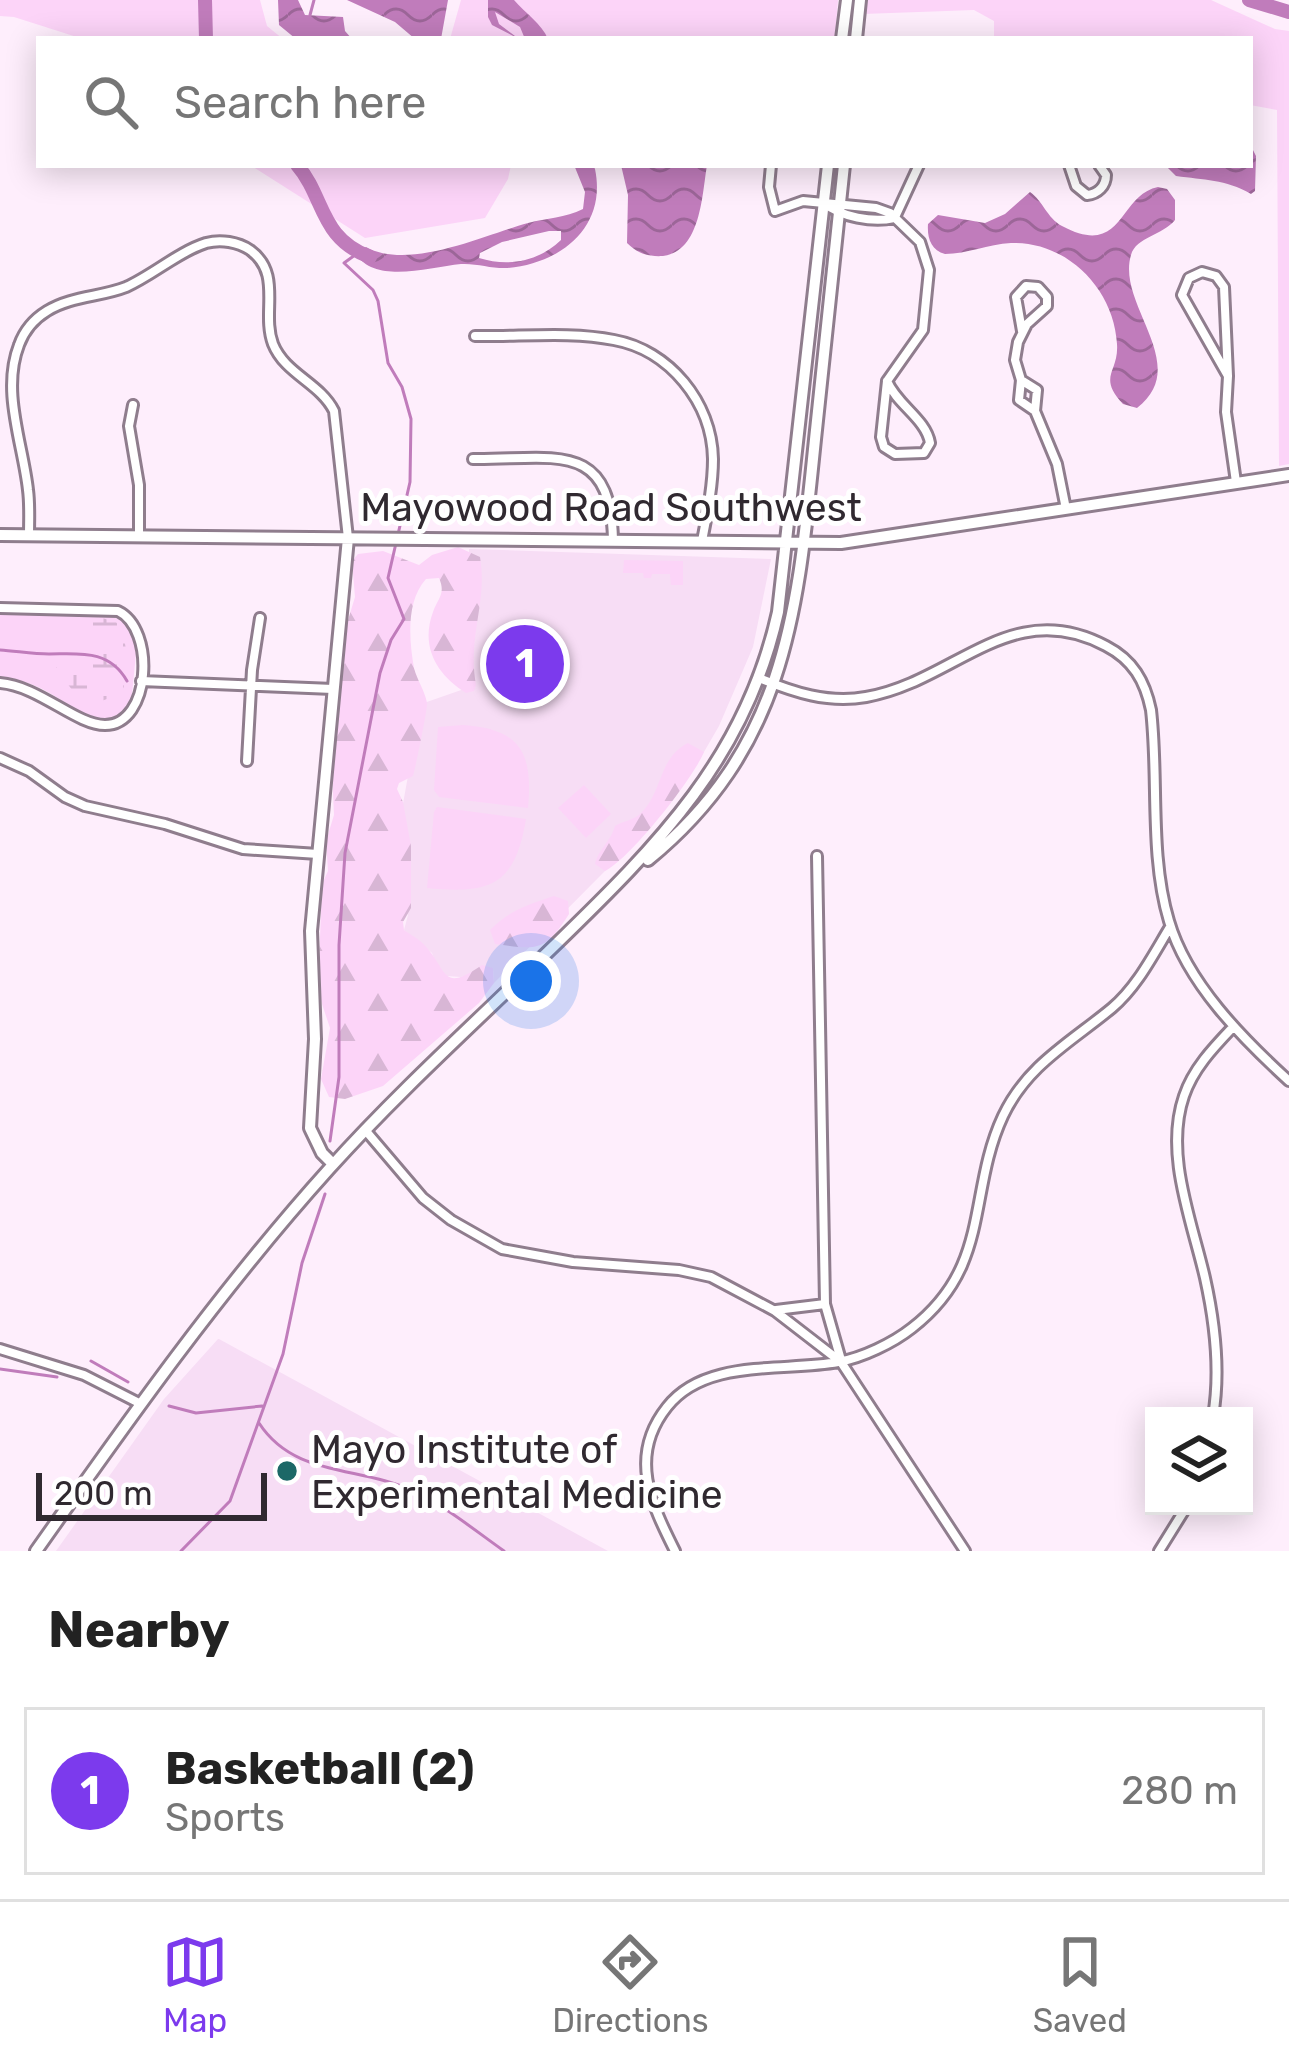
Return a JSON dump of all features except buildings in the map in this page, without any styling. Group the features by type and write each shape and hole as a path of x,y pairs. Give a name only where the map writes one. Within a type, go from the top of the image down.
{"main road":[{"path":"842,36 847,0"},
{"path":"856,36 860,0"},
{"path":"36,1551 229,1284 333,1164 617,885 694,797 725,751 759,678 778,611 828,168"},
{"path":"617,885 663,847 712,792 748,738 774,684 795,611 844,168"},
{"name":"Mayowood Road Southwest","path":"0,535 804,544 857,541 1289,475"},
{"path":"333,1164 310,1128 315,1039 311,932 348,538"}],"street":[{"path":"771,168 775,212 794,202 888,211 920,242 928,277 921,336 887,381 881,437 884,447 895,454 924,453 930,443 928,433 887,381"},
{"path":"894,218 917,168"},
{"path":"1070,168 1080,192 1091,195 1106,178 1101,168"},
{"path":"28,536 29,492 17,432 14,376 17,350 28,328 58,305 123,288 198,247 220,241 243,246 260,260 270,282 274,347 334,412 348,538"},
{"path":"1228,376 1182,295 1186,282 1198,272 1216,276 1224,287 1228,376 1226,412 1236,482"},
{"path":"1022,331 1047,306 1047,297 1038,287 1026,286 1017,293 1016,306 1022,331 1015,360 1022,380 1019,400 1035,411"},
{"path":"475,336 614,340 650,353 679,375 703,413 712,445 702,543"},
{"path":"1022,380 1037,390 1035,411 1057,464 1066,509"},
{"path":"133,405 129,426 139,485 139,537"},
{"path":"473,460 557,460 585,466 610,497 613,542"},
{"path":"0,608 105,609 134,621 142,637 138,702 130,714 106,725 93,723 37,692 0,682"},
{"path":"247,761 250,686 260,618"},
{"path":"759,678 794,693 834,698 880,694 1000,638 1028,630 1080,633 1114,651 1139,675 1151,710 1158,859 1170,927 1232,1028 1289,1081"},
{"path":"141,681 333,689"},
{"path":"0,758 29,770 74,802 100,810 243,849 318,854"},
{"path":"817,856 825,1304 841,1362 965,1551"},
{"path":"675,1551 648,1493 646,1478 652,1438 667,1407 682,1390 709,1378 841,1362 908,1332 947,1294 970,1250 997,1133 1018,1089 1060,1045 1127,993 1170,927"},
{"path":"1213,1407 1216,1354 1206,1282 1181,1184 1179,1120 1192,1078 1232,1028"},
{"path":"366,1131 423,1198 502,1249 711,1277 775,1311 841,1362"},
{"path":"775,1311 825,1304"},
{"path":"0,1349 84,1375 141,1404"},
{"path":"1159,1551 1181,1515"}],"shaded area":[{"path":"469,549 771,559 753,647 697,764 605,871 494,983 493,968 461,977 447,976 438,969 432,953 404,930 408,915 391,870 421,704 467,688"},
{"name":"Mayo Institute of Experimental Medicine","path":"218,1339 608,1551 56,1551 164,1399"}],"green space":[{"path":"0,0 260,0 267,26 279,36 74,36 0,16"},
{"path":"461,0 838,0 835,36 451,36"},
{"path":"865,0 1211,0 1289,31 1289,464 1279,466 1277,110 1253,106 1253,36 994,36 994,21 974,10 863,14"},
{"path":"255,168 510,168 485,218 365,238"},
{"path":"458,547 480,557 476,685 466,693 434,659 429,625 442,588 439,578 426,579 415,598 410,633 414,668 427,707 413,776 397,789 411,846 411,908 403,922 404,930 426,946 448,976 460,977 482,965 493,968 494,983 479,1003 383,1086 345,1099 329,1097 321,1079 330,1028 318,992 322,884 328,871 326,841 334,815 332,771 345,630 355,597 352,561 358,554 383,551 419,565 432,555"},
{"path":"624,560 683,561 683,585 671,585 670,574 644,578 643,573 623,573"},
{"path":"0,613 105,615 126,621 137,643 131,705 120,714 96,717 33,685 0,678"},
{"path":"90,619 116,622 120,629 126,647 126,677 121,694 90,705 78,698 56,668 64,659 94,654 82,628"},
{"path":"519,640 549,659 530,688 501,670"},
{"path":"463,725 498,732 519,747 528,772 528,808 439,797 434,790 438,727"},
{"path":"688,743 704,752 674,799 616,864 605,871 595,864 615,826 641,813 671,757"},
{"path":"584,785 611,814 586,838 558,808"},
{"path":"437,807 526,819 515,859 506,872 483,886 427,888"},
{"path":"554,896 568,901 569,914 553,936 538,946 495,944 490,930 497,923"}],"water":[{"path":"278,0 298,0 305,15 343,17 349,36 292,36 279,25"},
{"path":"347,0 448,0 442,36 411,36 395,22"},
{"path":"488,0 514,0 546,36 524,36 520,27 495,12 499,24 513,36 492,25"},
{"path":"1253,150 1256,156 1251,194 1223,183 1176,176 1168,168 1253,168"},
{"path":"575,168 594,168 597,189 587,224 562,250 528,265 461,264 389,271 364,263 355,253 366,247 403,255 425,253 583,209 585,192","holes":["549,231 561,231 561,240 533,258 512,262 479,258 502,242"]},
{"path":"622,168 707,168 697,220 676,252 648,255 627,243 628,195"},
{"path":"1167,189 1175,200 1175,220 1138,244 1129,274 1158,373 1152,391 1137,408 1123,404 1111,387 1117,354 1114,324 1107,304 1084,272 1068,259 1031,244 945,254 933,246 928,234 928,224 938,215 985,223 1005,214 1030,192 1062,226 1098,235 1118,222 1145,192"}],"waterway":[{"path":"205,0 206,36"},
{"path":"310,15 314,0"},
{"path":"1249,0 1289,12"},
{"path":"299,168 332,228 353,249 370,257"},
{"path":"330,1141 339,1077 345,853 380,673 404,619 388,578 410,482 411,419 402,387 388,363 378,301 373,290 344,263 355,255"},
{"path":"0,650 102,658 127,681"},
{"path":"181,1551 230,1501 283,1354 302,1263 325,1194"},
{"path":"91,1361 128,1382"},
{"path":"0,1369 57,1377"},
{"path":"169,1406 196,1413 262,1406"},
{"path":"259,1423 290,1453 409,1489 504,1551"}],"place":[{"name":"Basketball (2)","path":"525,664"},
{"name":"Mayo Institute of Experimental Medicine","path":"287,1471"}]}
